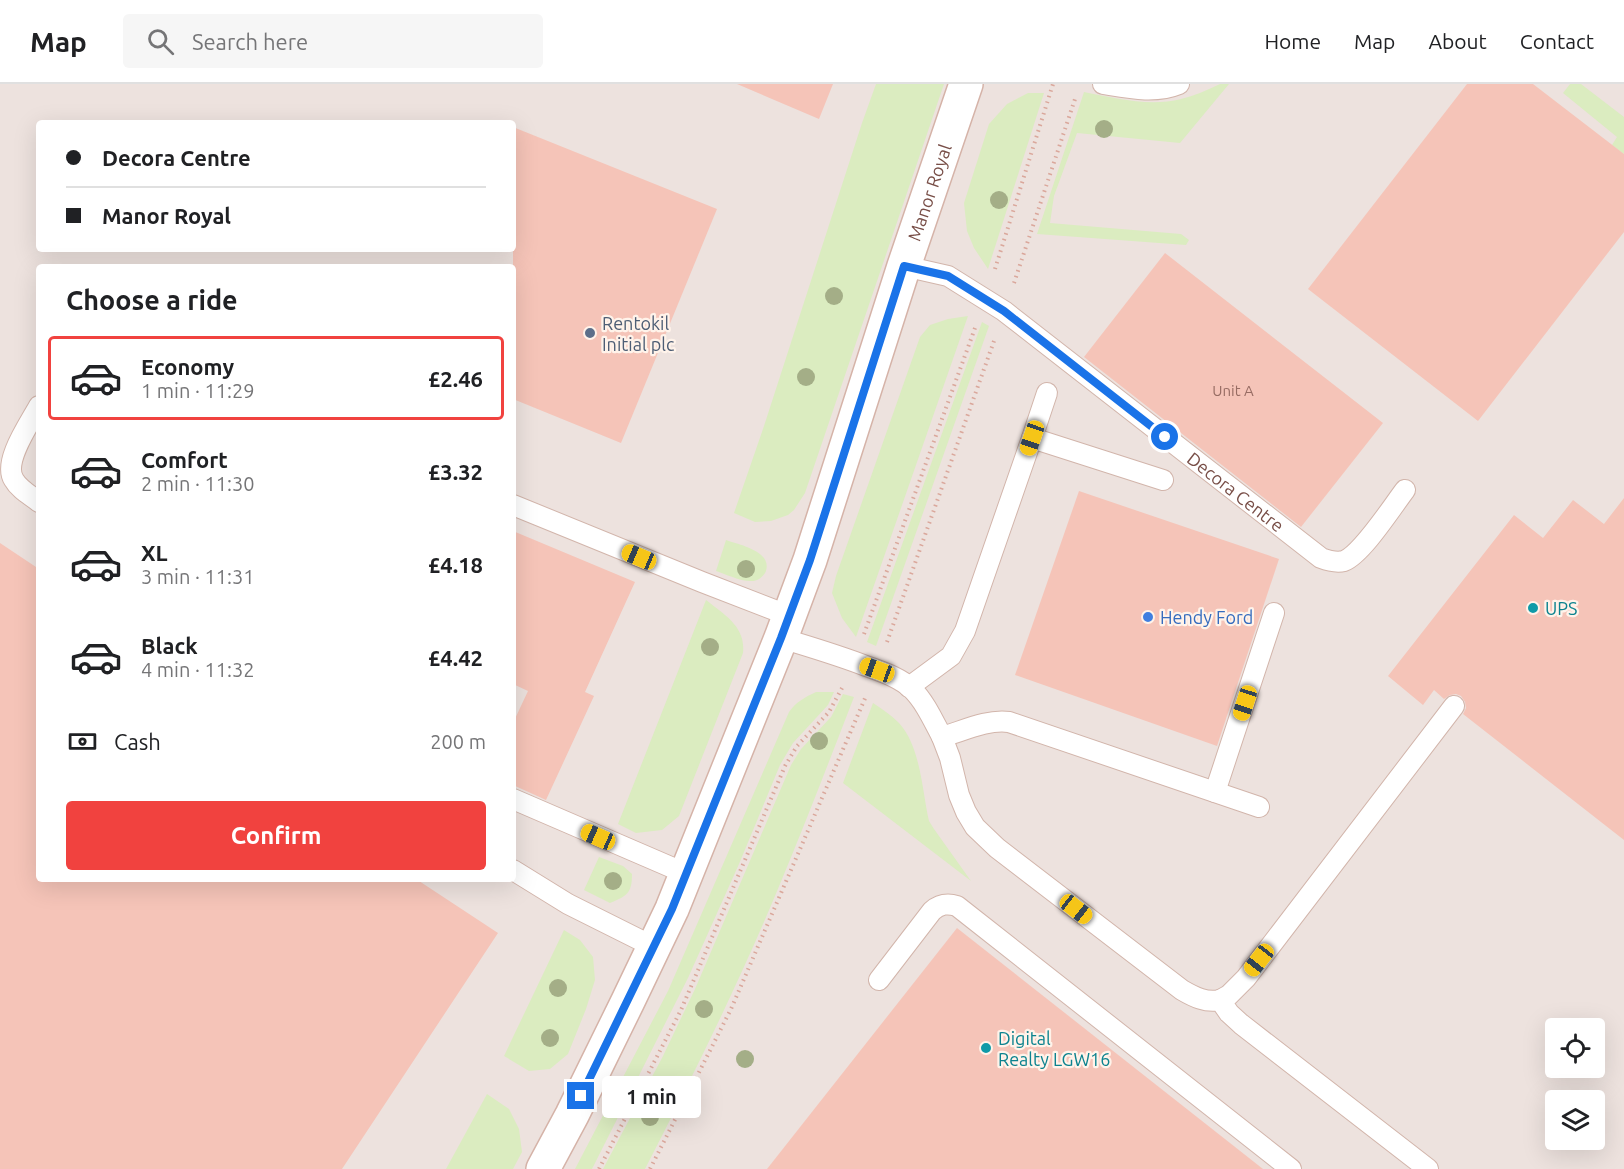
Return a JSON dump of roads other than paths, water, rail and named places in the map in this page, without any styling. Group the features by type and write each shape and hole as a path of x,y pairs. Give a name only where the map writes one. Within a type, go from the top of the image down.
{"street":[{"name":"Manor Royal","path":"543,1169 572,1115 687,874 785,627 810,560 904,266 966,84"}],"lane":[{"path":"1103,84 1148,89 1179,84"},
{"name":"Decora Centre","path":"904,266 948,276 1004,311 1321,558 1336,562 1353,555 1405,490"},
{"path":"909,687 951,656 965,631 1047,393"},
{"path":"36,412 15,451 10,470 15,482 36,499"},
{"path":"1032,438 1163,480"},
{"path":"516,506 702,582 785,627 854,661 895,678 909,687 924,706 942,737 962,804 970,820 981,833 1006,855 1182,990 1197,998 1214,1001 1220,999 1229,995 1246,978 1454,706"},
{"path":"1215,792 1274,613"},
{"path":"942,737 987,723 1009,722 1259,807"},
{"path":"516,800 687,874"},
{"path":"516,872 568,904 654,947"},
{"path":"879,980 932,911 943,904 957,906 1291,1169"},
{"path":"1220,999 1229,1013 1241,1024 1428,1169"}],"place":[{"name":"Rentokil Initial plc","path":"590,333"},
{"name":"UPS","path":"1533,608"},
{"name":"Hendy Ford","path":"1148,617"},
{"name":"Digital Realty LGW16","path":"986,1048"}]}
